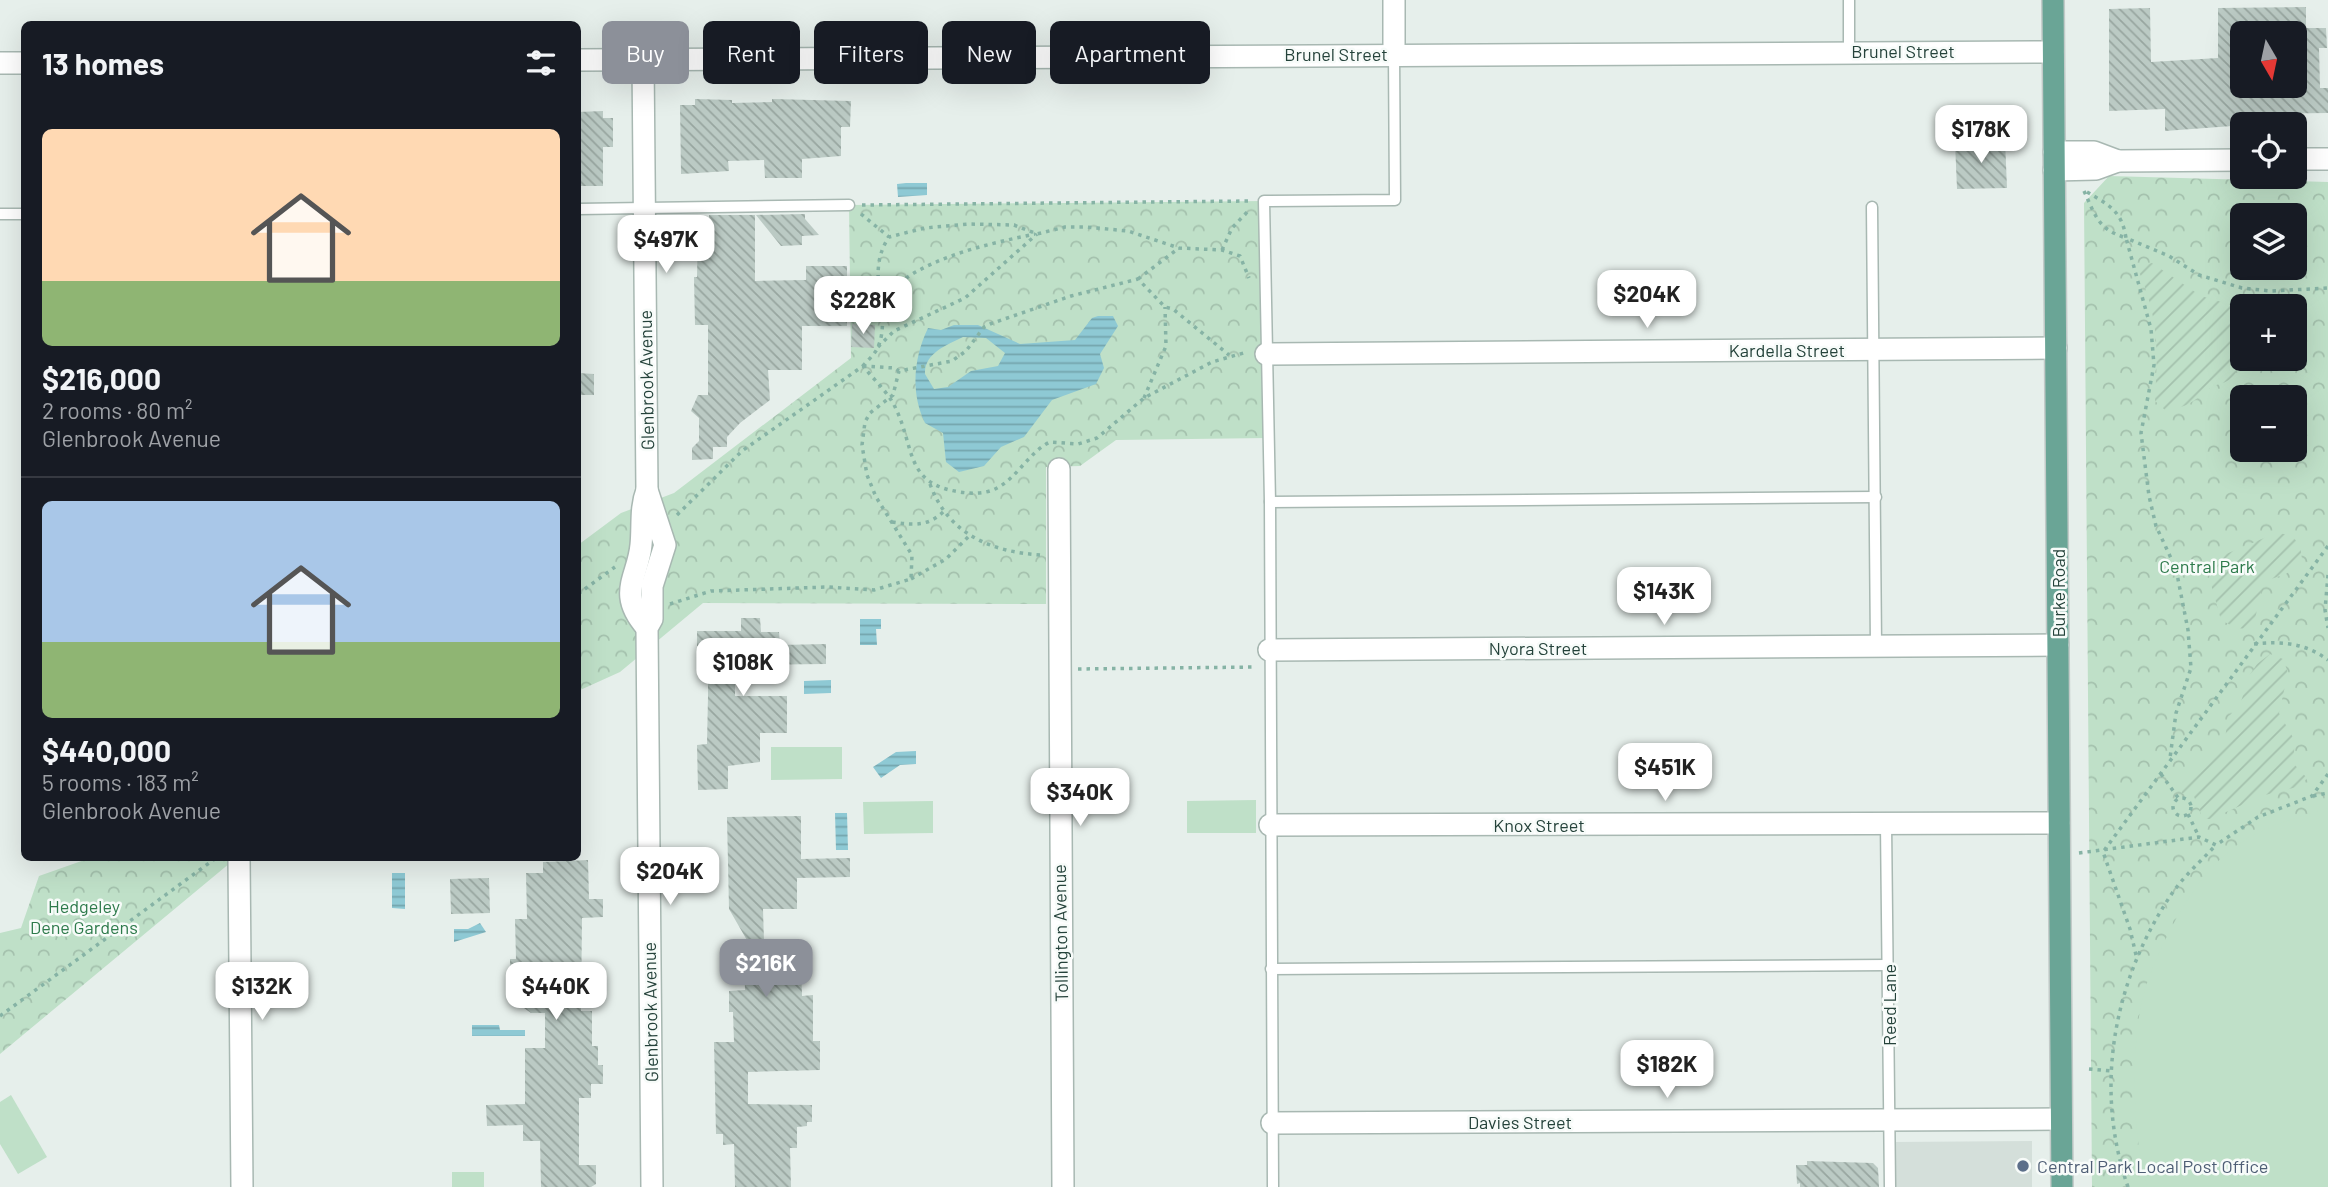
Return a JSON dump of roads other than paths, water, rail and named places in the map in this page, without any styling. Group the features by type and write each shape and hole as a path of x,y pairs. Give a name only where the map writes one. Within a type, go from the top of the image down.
{"main road":[{"name":"Burke Road","path":"2053,0 2062,1187"}],"street":[{"path":"1394,0 1394,54"},
{"name":"Brunel Street","path":"689,60 1849,51 2053,52"},
{"name":"Brunel Street","path":"581,60 602,60"},
{"path":"0,63 21,62"},
{"name":"Glenbrook Avenue","path":"643,84 647,490 665,545 652,586 652,619 647,628 652,1187"},
{"path":"2054,161 2094,152 2118,161 2230,160"},
{"path":"2307,159 2328,159"},
{"name":"Kardella Street","path":"1256,349 2056,348"},
{"name":"Tollington Avenue","path":"1059,470 1058,669 1063,1187"},
{"name":"Nyora Street","path":"1269,659 1875,646 2058,645"},
{"name":"Knox Street","path":"1270,825 2059,823"},
{"path":"239,861 242,1187"},
{"name":"Davies Street","path":"1272,1123 2061,1119"}],"lane":[{"path":"1849,0 1849,51"},
{"path":"1273,1187 1270,502 1256,349 1264,201 1395,200 1394,54"},
{"path":"581,209 849,205"},
{"path":"1872,207 1875,646"},
{"path":"0,214 21,214"},
{"path":"1270,502 1876,497"},
{"name":"Reed Lane","path":"1886,824 1890,1187"},
{"path":"1271,969 1888,965"}],"water":[{"path":"927,183 927,195 898,197 897,184"},
{"path":"1113,316 1118,326 1100,354 1104,368 1096,384 1052,400 1024,437 1001,447 984,466 959,472 946,462 943,433 925,423 917,399 917,363 928,328 941,330 954,325 978,325 1020,344 1075,340 1092,318","holes":["963,337 986,338 1005,353 998,366 971,371 948,387 934,389 925,374 932,355"]},
{"path":"860,619 881,619 881,629 876,629 877,645 860,645"},
{"path":"831,680 831,693 804,694 804,681"},
{"path":"916,751 916,764 900,765 881,778 873,767 896,752"},
{"path":"835,813 847,813 848,850 836,850"},
{"path":"392,873 405,873 405,909 392,908"},
{"path":"480,923 486,932 454,942 454,929 468,929"},
{"path":"472,1025 499,1025 500,1030 525,1030 525,1036 472,1036"}],"place":[{"name":"Central Park Local Post Office","path":"2023,1166"}],"park label":[{"name":"Central Park","path":"2207,566"},
{"name":"Hedgeley Dene Gardens","path":"84,916"}]}
